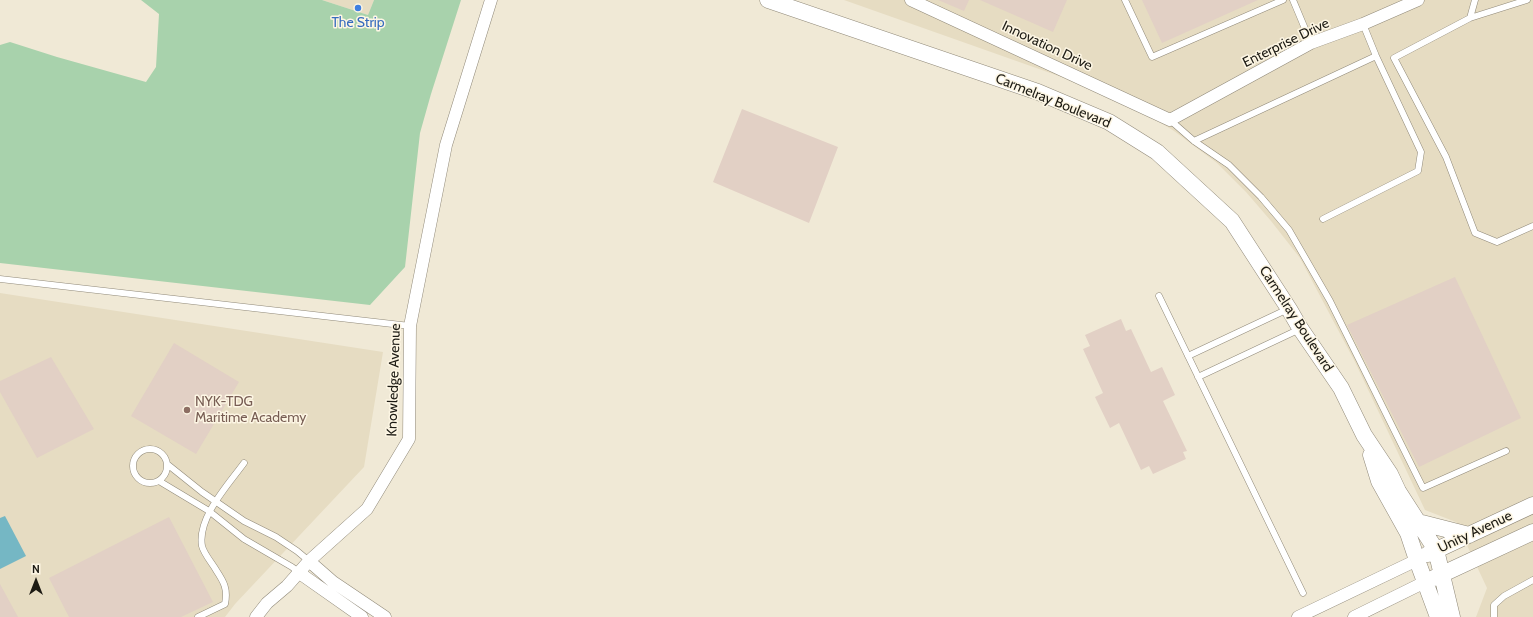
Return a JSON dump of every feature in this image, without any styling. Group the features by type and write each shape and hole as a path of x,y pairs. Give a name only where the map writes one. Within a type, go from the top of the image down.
{"street":[{"name":"Knowledge Avenue","path":"256,617 267,603 287,586 309,561 367,509 409,439 410,326 446,145 492,0"},
{"name":"Carmelray Boulevard","path":"768,0 1038,92 1109,122 1157,152 1232,221 1300,328 1341,388 1364,435 1436,550 1452,617"},
{"name":"Innovation Drive","path":"911,0 1170,120"},
{"name":"Enterprise Drive","path":"1170,120 1311,43 1363,24 1418,0"},
{"name":"Carmelray Boulevard","path":"1364,435 1379,481 1408,533 1416,560 1438,617"},
{"name":"Unity Avenue","path":"1416,560 1533,504"},
{"path":"1418,522 1469,535"},
{"name":"Unity Avenue","path":"1425,582 1533,532"},
{"path":"1298,617 1416,560"},
{"path":"309,561 334,582 385,617"},
{"path":"298,572 362,617"},
{"path":"1354,617 1425,582"}],"lane":[{"path":"1125,0 1152,57 1283,0"},
{"path":"1293,0 1311,43"},
{"path":"1470,18 1475,0"},
{"path":"1527,0 1470,18 1394,58 1446,157 1475,233 1497,242 1533,226"},
{"path":"1323,219 1418,171 1421,152 1376,56 1363,24"},
{"path":"1194,141 1376,56"},
{"path":"1170,120 1194,141 1229,165 1261,197 1289,230 1330,301 1424,488 1506,450"},
{"path":"0,279 410,326"},
{"path":"1159,296 1303,593"},
{"path":"1188,356 1289,309"},
{"path":"1198,377 1300,328"},
{"path":"167,464 165,474 159,481 147,483 137,478 133,467 133,461 140,452 151,449 162,454 167,464 216,502 244,521 276,537 309,561"},
{"path":"198,617 225,604 227,594 223,582 202,547 202,532 209,511 244,463"},
{"path":"159,481 209,511 244,539 298,572"},
{"path":"1494,617 1494,605 1504,596 1533,580"}],"shaded area":[{"name":"The Strip","path":"322,0 374,0 368,15"},
{"path":"844,0 1533,0 1533,617 1476,617 1487,588 1456,522 1425,510 1355,362 1300,258 1246,192 1217,163 1174,131 1121,98"},
{"name":"NYK-TDG Maritime Academy","path":"0,293 383,352 364,467 235,604 225,617 0,617"}],"green space":[{"path":"141,0 322,0 368,15 374,0 461,0 420,133 405,267 370,305 0,263 0,45 10,42 146,82 156,67 159,14"}],"water":[{"path":"5,516 26,556 0,569 0,518"}],"building":[{"path":"938,0 969,0 964,11"},
{"path":"980,0 1067,0 1053,32"},
{"path":"1142,0 1258,0 1162,43"},
{"path":"742,109 838,147 809,223 713,182"},
{"path":"1455,277 1521,418 1419,467 1347,325"},
{"path":"1121,319 1126,331 1131,329 1151,372 1162,367 1175,395 1163,401 1187,451 1183,452 1186,459 1153,474 1149,466 1141,470 1119,423 1110,428 1095,397 1103,393 1083,349 1090,346 1085,335"},
{"path":"174,343 239,382 196,454 131,416"},
{"path":"51,357 94,429 37,458 0,392 0,381"},
{"path":"169,517 213,602 181,617 69,617 49,578"},
{"path":"0,584 18,617 0,617"}],"place":[{"name":"The Strip","path":"358,8"},
{"name":"NYK-TDG Maritime Academy","path":"187,410"}]}
